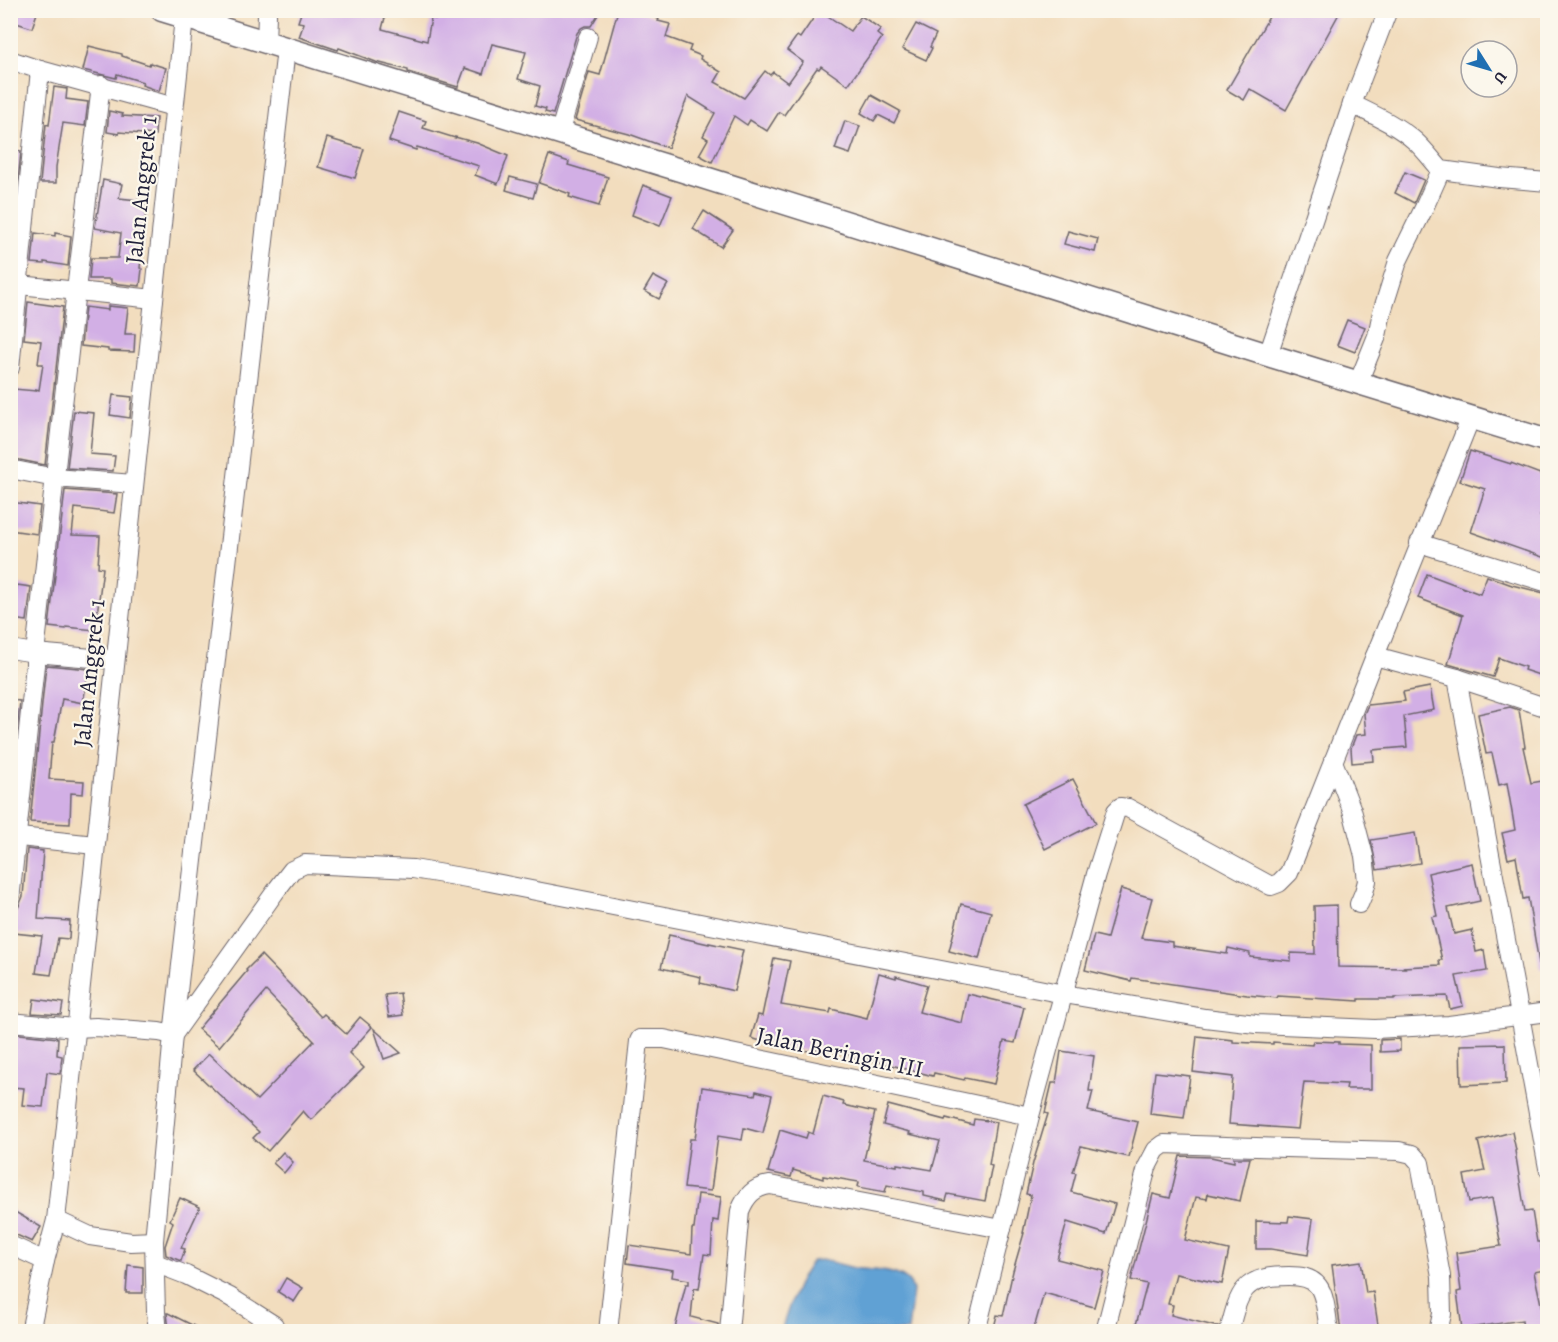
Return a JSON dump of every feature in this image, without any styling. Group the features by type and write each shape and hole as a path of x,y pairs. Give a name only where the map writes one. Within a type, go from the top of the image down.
{"street":[{"path":"162,10 1548,441"},
{"path":"158,1332 154,1241 166,1034 276,46 266,10"},
{"path":"1268,355 1352,104 1388,10"},
{"name":"Jalan Anggrek 1","path":"30,1332 56,1220 184,18"},
{"path":"559,134 588,37"},
{"path":"10,60 174,106"},
{"path":"10,368 14,284 40,70"},
{"path":"10,900 14,836 101,85"},
{"path":"1352,104 1384,120 1415,141 1441,170 1548,182"},
{"path":"1358,383 1377,336 1398,261 1441,170"},
{"path":"14,284 154,299"},
{"path":"976,1332 1030,1116 1096,874 1116,812 1120,807 1128,808 1271,886 1279,883 1289,873 1471,417"},
{"path":"10,470 55,478 134,484"},
{"path":"1419,543 1548,583"},
{"path":"10,648 35,653 115,660"},
{"path":"1375,656 1457,678 1548,708"},
{"path":"1457,678 1548,1168"},
{"path":"1333,761 1352,810 1364,856 1367,881 1359,904"},
{"path":"14,836 95,845"},
{"path":"166,1034 292,870 305,864 412,869 454,876 1064,994 1205,1018 1256,1024 1375,1029 1438,1026 1548,1012"},
{"path":"10,1022 166,1034"},
{"name":"Jalan Beringin III","path":"608,1332 640,1039 664,1039 1030,1116"},
{"path":"1105,1332 1147,1167 1156,1150 1164,1144 1399,1150 1412,1154 1420,1163 1441,1276 1442,1314 1437,1332"},
{"path":"729,1332 740,1211 744,1200 752,1191 762,1186 770,1185 1002,1229"},
{"path":"56,1220 90,1236 131,1242 154,1241"},
{"path":"10,1245 45,1261"},
{"path":"155,1263 204,1284 274,1325"},
{"path":"1229,1332 1239,1299 1254,1280 1301,1276 1319,1287 1324,1301 1329,1332"}],"water":[{"path":"821,1260 854,1268 888,1272 904,1278 913,1290 908,1331 781,1331 801,1278 812,1261"}],"building":[{"path":"10,10 38,10 32,28 10,21"},
{"path":"302,10 387,10 382,29 427,41 431,18 435,19 437,10 484,10 500,14 501,10 601,10 591,26 581,28 577,33 553,114 535,106 540,86 518,79 526,52 492,44 483,74 465,68 458,87 299,37 304,23 298,22"},
{"path":"618,10 638,10 659,19 658,21 670,24 666,37 691,46 689,51 701,56 700,59 721,72 715,82 744,98 765,71 770,75 773,72 788,83 803,62 787,50 797,36 800,38 819,10 850,31 861,16 881,29 877,34 882,38 848,85 821,66 817,68 784,115 779,112 767,131 750,120 747,125 734,116 712,162 699,155 708,139 703,136 715,113 688,96 668,148 629,134 575,120 589,72 600,75"},
{"path":"1273,10 1341,10 1286,110 1250,89 1244,100 1227,90"},
{"path":"916,24 936,34 926,60 902,49"},
{"path":"89,46 166,68 159,91 142,85 143,82 117,74 116,78 83,70"},
{"path":"54,87 67,89 66,99 88,102 85,126 63,123 56,167 56,183 40,183 46,124 49,125"},
{"path":"871,95 900,111 894,123 878,115 874,121 861,113"},
{"path":"109,111 123,114 122,116 156,118 155,135 107,132"},
{"path":"399,112 426,121 423,128 477,143 508,156 498,184 475,175 479,166 389,141"},
{"path":"845,121 860,126 850,154 835,149"},
{"path":"327,138 364,149 355,178 318,167"},
{"path":"10,150 21,151 18,181 10,180"},
{"path":"549,155 569,162 568,165 608,177 599,206 569,197 570,194 539,183"},
{"path":"1405,172 1424,180 1414,203 1395,193"},
{"path":"510,177 537,184 533,198 506,190"},
{"path":"103,180 122,184 119,198 147,201 140,286 111,283 111,279 89,279 91,258 118,258 121,233 95,228"},
{"path":"643,185 672,196 660,226 632,215"},
{"path":"704,211 733,230 721,247 693,229"},
{"path":"1068,231 1098,239 1095,252 1064,244"},
{"path":"35,233 71,236 68,266 44,262 44,264 32,263"},
{"path":"653,276 668,284 659,299 644,291"},
{"path":"28,302 63,307 45,465 10,458 10,423 14,389 39,390 43,364 38,364 41,341 24,339"},
{"path":"108,306 128,308 125,334 135,334 134,352 108,351 108,349 81,346 85,307 108,310"},
{"path":"1347,320 1365,327 1355,352 1337,345"},
{"path":"113,395 132,397 130,418 110,415"},
{"path":"74,411 94,413 90,454 115,456 113,471 67,468"},
{"path":"1470,451 1548,477 1548,494 1540,516 1548,518 1548,559 1471,532 1485,489 1460,481"},
{"path":"65,490 117,494 114,513 75,508 72,535 100,536 98,567 103,568 95,630 49,627"},
{"path":"10,502 40,506 37,534 10,530"},
{"path":"1427,574 1480,594 1487,576 1548,594 1548,678 1499,658 1493,677 1448,664 1463,615 1418,598"},
{"path":"17,585 31,587 27,621 12,619"},
{"path":"46,665 89,669 83,703 62,699 54,742 52,742 49,779 84,781 83,794 71,793 70,824 30,822"},
{"path":"1430,687 1434,710 1404,716 1407,747 1373,750 1374,761 1352,763 1351,748 1356,735 1366,734 1364,714 1368,705 1405,701 1403,692"},
{"path":"10,700 20,701 17,731 10,730"},
{"path":"1510,707 1519,710 1525,747 1523,747 1531,783 1548,780 1548,968 1540,969 1528,898 1523,899 1516,857 1508,859 1502,833 1515,830 1507,783 1499,785 1492,753 1486,754 1478,714"},
{"path":"1073,779 1096,823 1045,849 1023,804"},
{"path":"1415,833 1420,863 1377,870 1371,840"},
{"path":"27,849 43,851 38,919 70,921 69,939 58,938 51,975 36,973 42,936 14,933 17,909 23,896"},
{"path":"1472,863 1480,901 1448,908 1454,934 1472,930 1476,952 1484,950 1487,971 1456,976 1463,1006 1450,1009 1447,996 1359,999 1359,1001 1278,996 1277,998 1132,978 1131,981 1085,970 1094,935 1107,938 1121,889 1152,898 1141,938 1172,942 1172,946 1227,954 1228,948 1250,953 1250,957 1291,961 1291,953 1315,954 1314,906 1337,905 1338,967 1405,968 1440,965 1439,960 1442,960 1432,917 1437,916 1428,873"},
{"path":"961,904 991,912 979,959 949,951"},
{"path":"669,935 743,950 734,991 700,983 701,977 661,968"},
{"path":"261,955 321,1017 324,1014 346,1034 360,1017 372,1027 349,1053 364,1068 311,1120 303,1111 268,1151 253,1138 259,1132 193,1070 209,1054 257,1100 314,1041 266,991 219,1047 198,1029"},
{"path":"774,958 790,961 781,1005 830,1013 831,1009 867,1018 879,973 927,985 919,1012 962,1023 968,994 1024,1007 1015,1043 1004,1041 994,1084 934,1073 933,1076 868,1059 867,1063 850,1057 850,1055 816,1048 815,1052 776,1046 751,1038 758,1015 762,1016"},
{"path":"400,993 403,1015 389,1017 385,995"},
{"path":"34,999 63,1003 61,1015 32,1013"},
{"path":"374,1029 401,1053 384,1059"},
{"path":"10,1033 58,1038 57,1055 62,1056 60,1074 47,1072 43,1107 22,1105 24,1088 10,1087"},
{"path":"1197,1036 1233,1040 1233,1042 1312,1045 1313,1041 1371,1045 1371,1089 1346,1089 1347,1084 1304,1082 1298,1129 1229,1124 1233,1077 1193,1072"},
{"path":"1400,1039 1400,1051 1380,1052 1380,1040"},
{"path":"1505,1044 1506,1083 1461,1085 1460,1045"},
{"path":"1061,1051 1094,1056 1089,1091 1093,1091 1088,1111 1138,1122 1129,1157 1081,1146 1073,1172 1076,1173 1071,1192 1115,1204 1106,1234 1067,1222 1057,1259 1104,1271 1094,1307 1044,1293 1033,1332 993,1332 997,1315 1003,1316 1024,1233 1031,1195 1026,1194 1048,1114 1045,1113 1052,1083 1056,1083"},
{"path":"1155,1072 1190,1076 1184,1118 1150,1114"},
{"path":"702,1087 755,1095 756,1091 772,1095 763,1133 744,1128 742,1140 718,1136 711,1191 684,1188 690,1139 695,1139"},
{"path":"823,1096 844,1102 843,1105 875,1112 864,1160 897,1166 897,1164 932,1170 940,1141 883,1125 888,1105 973,1125 974,1119 996,1122 989,1165 992,1166 985,1201 948,1194 946,1201 924,1196 924,1192 887,1185 885,1192 858,1187 859,1182 823,1176 823,1179 793,1170 791,1177 768,1172 780,1130 806,1138 808,1132 813,1134"},
{"path":"1512,1132 1525,1212 1532,1211 1545,1270 1534,1272 1547,1332 1523,1332 1522,1320 1462,1329 1457,1292 1461,1291 1456,1253 1501,1246 1492,1198 1469,1202 1464,1175 1485,1171 1478,1141"},
{"path":"283,1152 293,1162 284,1173 273,1163"},
{"path":"1180,1156 1211,1157 1234,1162 1234,1158 1250,1158 1240,1201 1208,1194 1207,1199 1196,1197 1185,1240 1229,1250 1222,1284 1176,1274 1168,1304 1173,1305 1171,1315 1218,1327 1217,1332 1134,1332 1147,1284 1131,1280 1153,1194 1170,1198"},
{"path":"698,1194 721,1197 718,1221 713,1220 711,1255 704,1254 699,1289 694,1288 691,1317 718,1324 718,1332 674,1332 689,1280 672,1277 673,1270 627,1263 629,1245 691,1254 692,1229 694,1229"},
{"path":"180,1198 200,1207 181,1248 185,1249 181,1261 166,1255 165,1246 173,1222 170,1220"},
{"path":"10,1209 41,1227 32,1242 10,1232"},
{"path":"1289,1216 1313,1219 1308,1255 1256,1249 1256,1221 1288,1222"},
{"path":"1361,1261 1366,1293 1373,1292 1379,1332 1341,1332 1332,1265"},
{"path":"128,1265 143,1267 143,1293 126,1293"},
{"path":"286,1278 303,1288 294,1302 278,1292"},
{"path":"167,1313 206,1332 175,1332 169,1329"}]}
